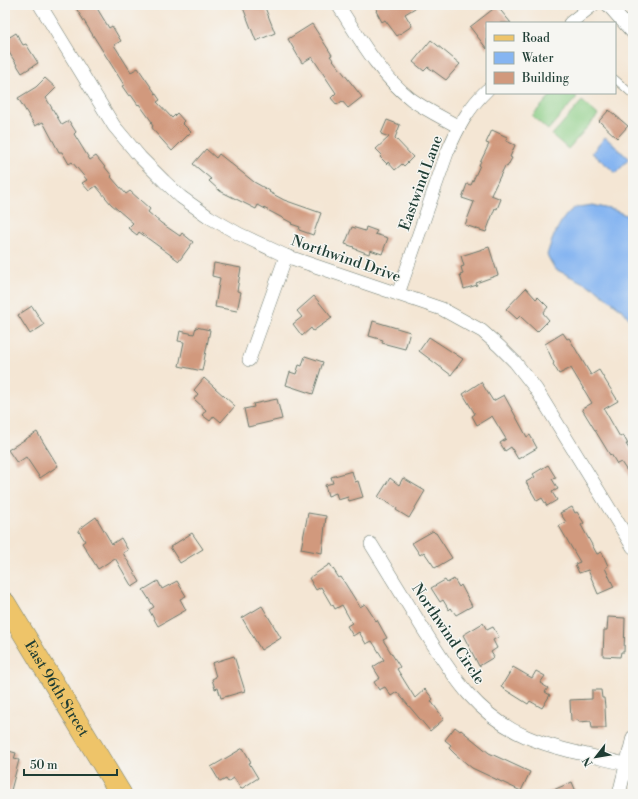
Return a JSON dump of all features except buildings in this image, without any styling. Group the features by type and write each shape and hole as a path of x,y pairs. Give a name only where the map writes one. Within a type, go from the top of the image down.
{"main road":[{"name":"East 96th Street","path":"5,604 121,794"}],"street":[{"name":"Northwind Drive","path":"40,5 104,112 114,126 140,157 181,197 209,217 239,234 286,256 442,309 482,331 499,346 515,362 536,389 633,547"},
{"path":"338,5 368,52 386,75 412,99 426,109 459,127"},
{"path":"571,22 593,5"},
{"path":"608,5 633,33"},
{"name":"Eastwind Lane","path":"398,294 447,153 467,112 486,91"},
{"path":"249,360 286,256"},
{"name":"Northwind Circle","path":"371,544 450,672 478,705 492,716 526,736 558,748 626,764"},
{"path":"619,794 633,737"}],"lane":[{"path":"616,80 633,96"}],"green space":[{"path":"552,94 574,94 577,97 548,130 532,116"},
{"path":"582,101 598,115 568,149 552,135"}],"water":[{"path":"605,137 629,159 616,173 592,153"},
{"path":"593,205 614,210 633,218 633,323 622,310 596,289 555,269 547,255 554,235 567,215 577,207"}]}
